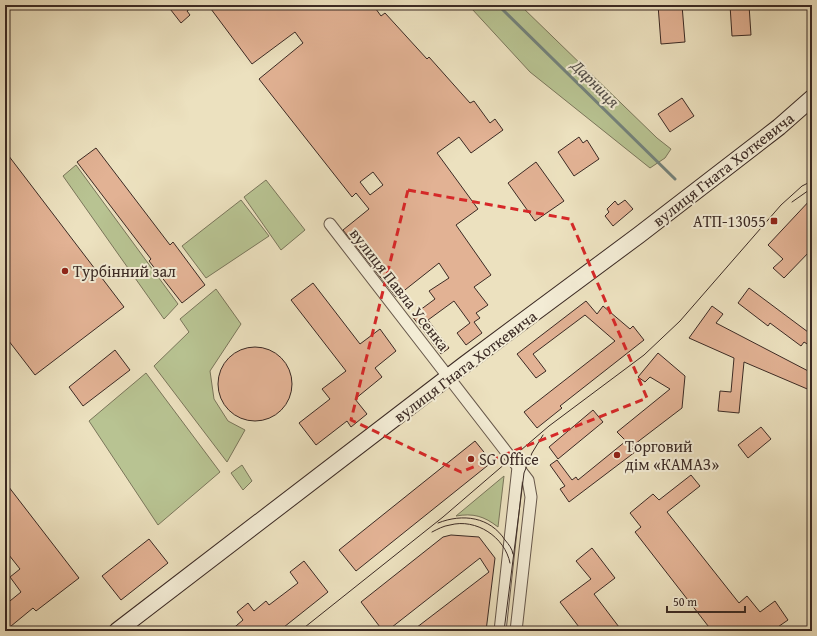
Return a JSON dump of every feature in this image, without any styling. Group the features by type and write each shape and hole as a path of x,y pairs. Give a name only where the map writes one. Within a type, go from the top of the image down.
{"street":[{"name":"вулиця Гната Хоткевича","path":"117,631 448,378 634,239 779,127 812,98"},
{"name":"вулиця Павла Усенка","path":"330,224 528,480 531,497 516,631"},
{"path":"500,631 518,467"}],"highlighted area":[{"path":"408,190 570,219 647,398 461,472 351,420"}],"green space":[{"path":"476,5 520,5 657,138 671,149 665,158 650,168 530,72 472,9"},
{"path":"76,165 178,304 164,319 63,176"},
{"path":"266,180 305,230 281,250 244,197"},
{"path":"241,200 269,236 206,278 182,246"},
{"path":"216,289 241,324 210,371 214,399 228,421 245,430 227,462 154,366 189,332 180,319"},
{"path":"146,373 220,472 158,525 89,421"},
{"path":"242,465 252,481 243,490 231,473"},
{"path":"504,476 498,527 488,520 478,516 456,516"}],"building":[{"path":"167,5 195,5 187,11 190,15 181,23"},
{"path":"208,5 373,5 381,16 385,13 427,59 429,57 470,103 474,101 490,123 495,119 503,130 471,153 459,137 437,153 478,209 456,225 491,275 474,287 488,305 476,313 480,318 474,322 482,333 466,345 457,333 470,323 454,301 428,320 449,348 441,354 412,316 435,299 429,291 449,278 439,263 396,297 343,230 369,209 356,193 352,197 259,79 303,43 295,32 252,64","holes":["373,172 383,185 370,195 360,182"]},
{"path":"658,5 682,5 685,42 661,44"},
{"path":"730,5 749,5 751,35 732,36"},
{"path":"682,98 694,116 670,132 658,114"},
{"path":"579,137 583,143 587,140 599,159 574,176 558,152"},
{"path":"96,148 170,245 173,242 205,285 182,303 149,261 151,259 77,162"},
{"name":"Турбінний зал","path":"5,151 124,307 35,375 5,336"},
{"path":"536,162 564,201 535,221 508,183"},
{"path":"812,198 812,249 784,278 773,268 783,259 768,245"},
{"path":"625,200 633,209 613,226 605,216 609,212 607,209 615,201 618,205"},
{"path":"313,283 360,344 380,329 396,351 375,368 382,377 355,399 367,414 351,427 347,421 316,445 299,423 330,399 322,389 346,371 291,300"},
{"path":"749,288 812,335 812,347 804,342 801,346 770,323 768,326 738,303"},
{"path":"586,301 597,314 603,306 630,329 633,326 644,340 560,406 562,408 537,428 524,412 615,341 585,315 533,354 546,371 536,378 517,354"},
{"path":"712,306 723,314 716,323 812,373 812,391 744,362 739,413 718,411 720,391 731,392 734,358 689,338"},
{"path":"255,347 269,350 281,358 289,370 292,384 289,398 281,410 269,418 255,421 241,418 229,410 221,398 218,384 221,370 229,358 241,350"},
{"path":"115,350 130,370 83,406 69,387"},
{"path":"658,353 685,376 682,408 631,447 635,452 569,502 560,489 565,486 550,465 557,460 572,480 576,477 578,480 626,441 617,432 670,389 650,377 645,382 638,377"},
{"path":"593,410 603,422 558,459 549,447"},
{"path":"761,427 771,439 748,458 738,445"},
{"path":"475,441 492,462 356,571 339,550"},
{"path":"691,475 700,486 667,512 739,603 747,596 760,612 775,601 788,620 772,631 712,631 635,532 641,527 630,513 653,494 659,500"},
{"path":"5,482 79,578 36,611 33,608 5,631 5,605 21,592 10,577 20,569 5,550"},
{"path":"451,535 479,537 495,558 486,631 412,631 489,572 480,558 387,631 383,631 361,602 443,537"},
{"path":"149,539 168,563 121,600 102,576"},
{"path":"592,548 615,578 594,594 622,631 582,631 560,602 591,579 576,561"},
{"path":"304,561 328,592 279,631 230,631 243,620 237,612 248,603 254,611 266,601 269,605 298,583 290,572"}],"waterway":[{"name":"Дарниця","path":"498,5 675,179"}],"tram line":[{"path":"300,631 443,517 549,426 644,355 680,321 781,205 802,186 812,181"},
{"path":"792,202 812,188"},
{"path":"504,631 524,473 532,453 543,435"},
{"path":"438,523 457,518 475,519 484,522 499,532 512,550 513,554"},
{"path":"432,532 445,526 460,524 470,524 479,527 496,538 502,545 510,563"}],"place":[{"name":"АТП-13055","path":"774,221"},
{"name":"Турбінний зал","path":"65,271"},
{"name":"Торговий дім «КАМАЗ»","path":"617,455"},
{"name":"SG Office","path":"471,459"}]}
